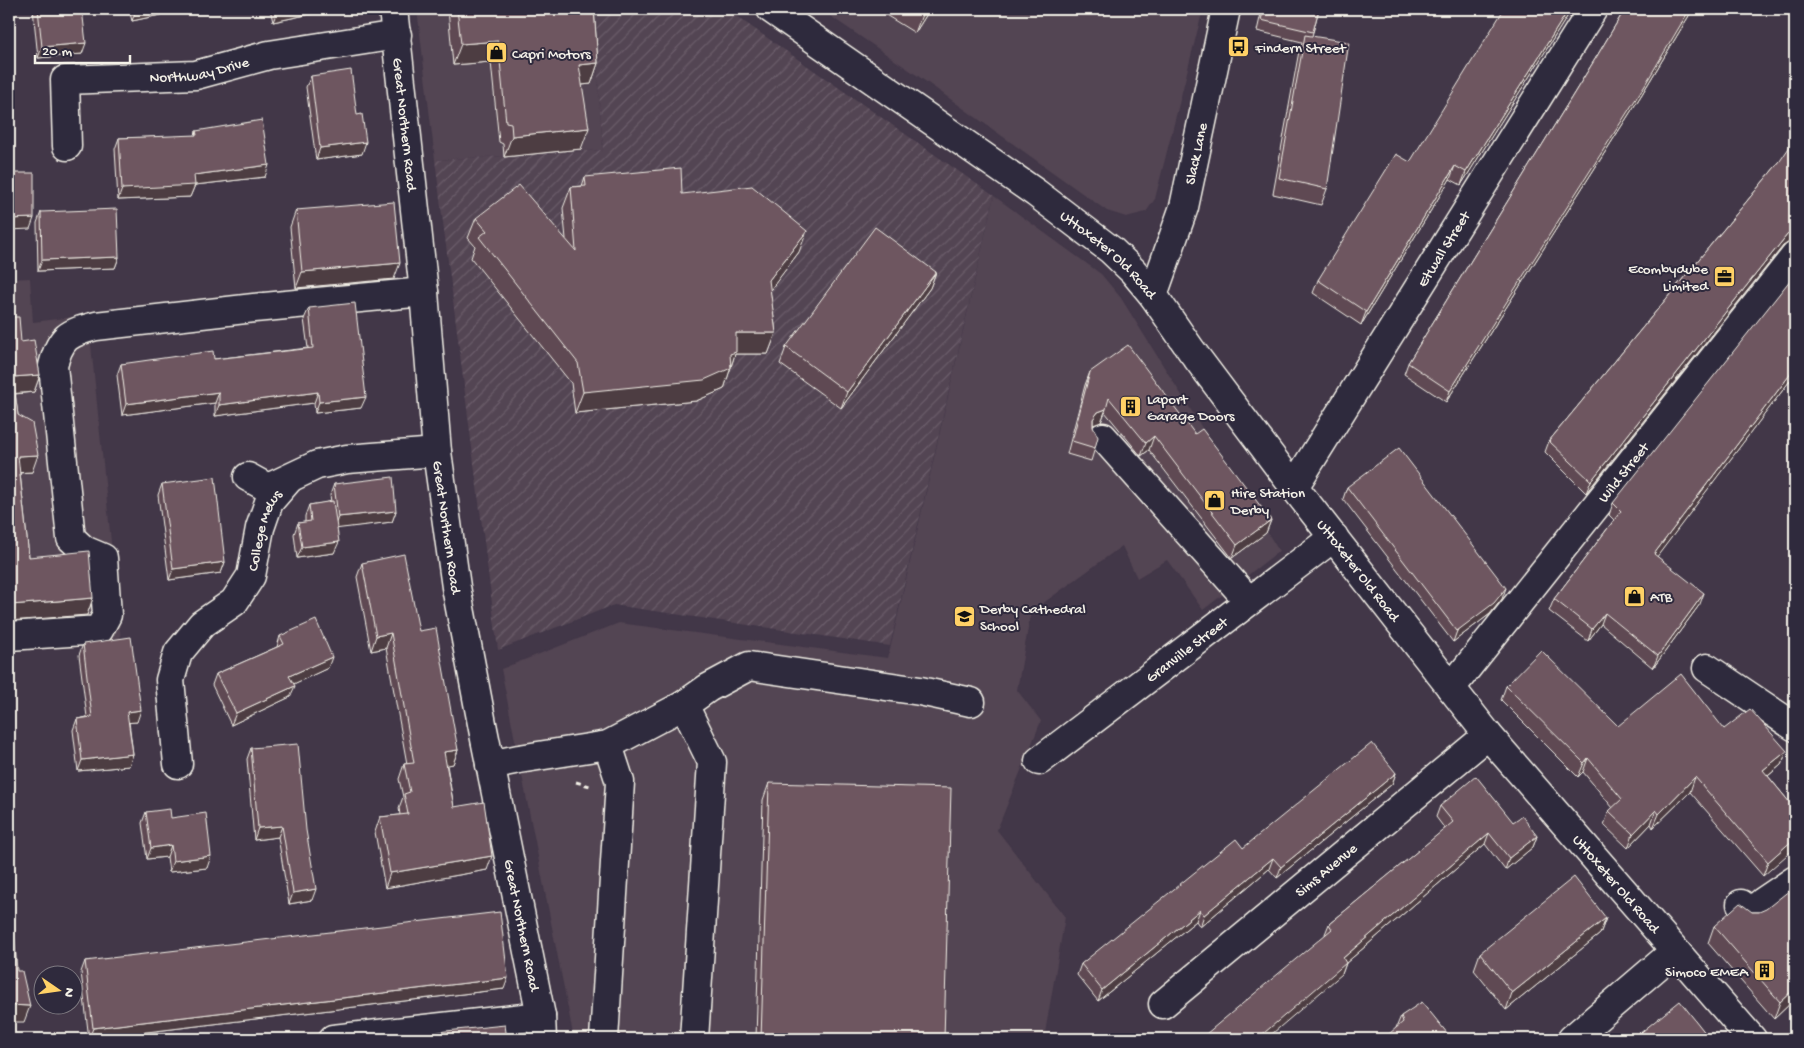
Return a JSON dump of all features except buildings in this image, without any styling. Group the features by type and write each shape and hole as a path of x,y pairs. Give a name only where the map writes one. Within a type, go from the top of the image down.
{"street":[{"name":"Uttoxeter Old Road","path":"771,9 1036,193 1111,250 1133,271 1153,295 1191,350 1294,488 1488,736 1752,1039"},
{"name":"Slack Lane","path":"1153,295 1184,206 1226,9"},
{"name":"Etwall Street","path":"1294,488 1593,9"},
{"name":"Northway Drive","path":"67,146 66,80 196,75 395,22"},
{"name":"Great Northern Road","path":"395,22 424,292 437,452 456,587 542,1028"},
{"name":"Wild Street","path":"1451,688 1795,256"},
{"path":"9,636 99,630 107,615 103,558 84,550 71,538 53,366 57,351 64,339 76,331 96,326 254,308 424,292"},
{"path":"1103,437 1249,601"},
{"name":"College Mews","path":"248,477 268,488 317,465 347,459 437,452"},
{"name":"College Mews","path":"178,764 170,680 178,653 202,624 234,602 251,576 260,528 269,502 288,480"},
{"name":"Granville Street","path":"1039,761 1334,537"},
{"path":"490,765 519,758 608,745 684,705 708,688 749,666 920,691 971,702"},
{"path":"1707,668 1795,727"},
{"path":"684,705 712,762 694,1039"},
{"name":"Sims Avenue","path":"1163,1004 1488,736"},
{"path":"604,1039 620,782 608,745"},
{"path":"1741,904 1750,913 1795,880"},
{"path":"1572,1039 1675,951"},
{"path":"333,1039 542,1028"}],"path":[{"path":"573,781 592,787 595,791"}],"shaded area":[{"path":"417,9 593,9 603,150 435,160"},
{"path":"593,9 726,9 994,196 890,646 614,605 498,650 435,160 603,150"},
{"path":"820,9 1203,9 1155,199 1146,212 1126,217 1107,211 918,76"},
{"name":"Derby Cathedral School","path":"994,196 1101,274 1121,298 1279,551 1203,610 1167,560 1137,578 1122,546 1031,612 1017,690 1041,721 997,830 1065,917 1044,1039 574,1039 501,669 619,623 888,658"},
{"path":"30,278 33,322 88,315 121,640 9,641 9,279"}],"place":[{"name":"Findern Street","path":"1239,47"},
{"name":"Capri Motors","path":"496,53"},
{"name":"Ecombydube Limited","path":"1724,277"},
{"name":"Laport Garage Doors","path":"1131,407"},
{"name":"Hire Station Derby","path":"1215,501"},
{"name":"ATB","path":"1634,596"},
{"name":"Derby Cathedral School","path":"964,617"},
{"name":"Simoco EMEA","path":"1764,971"}]}
